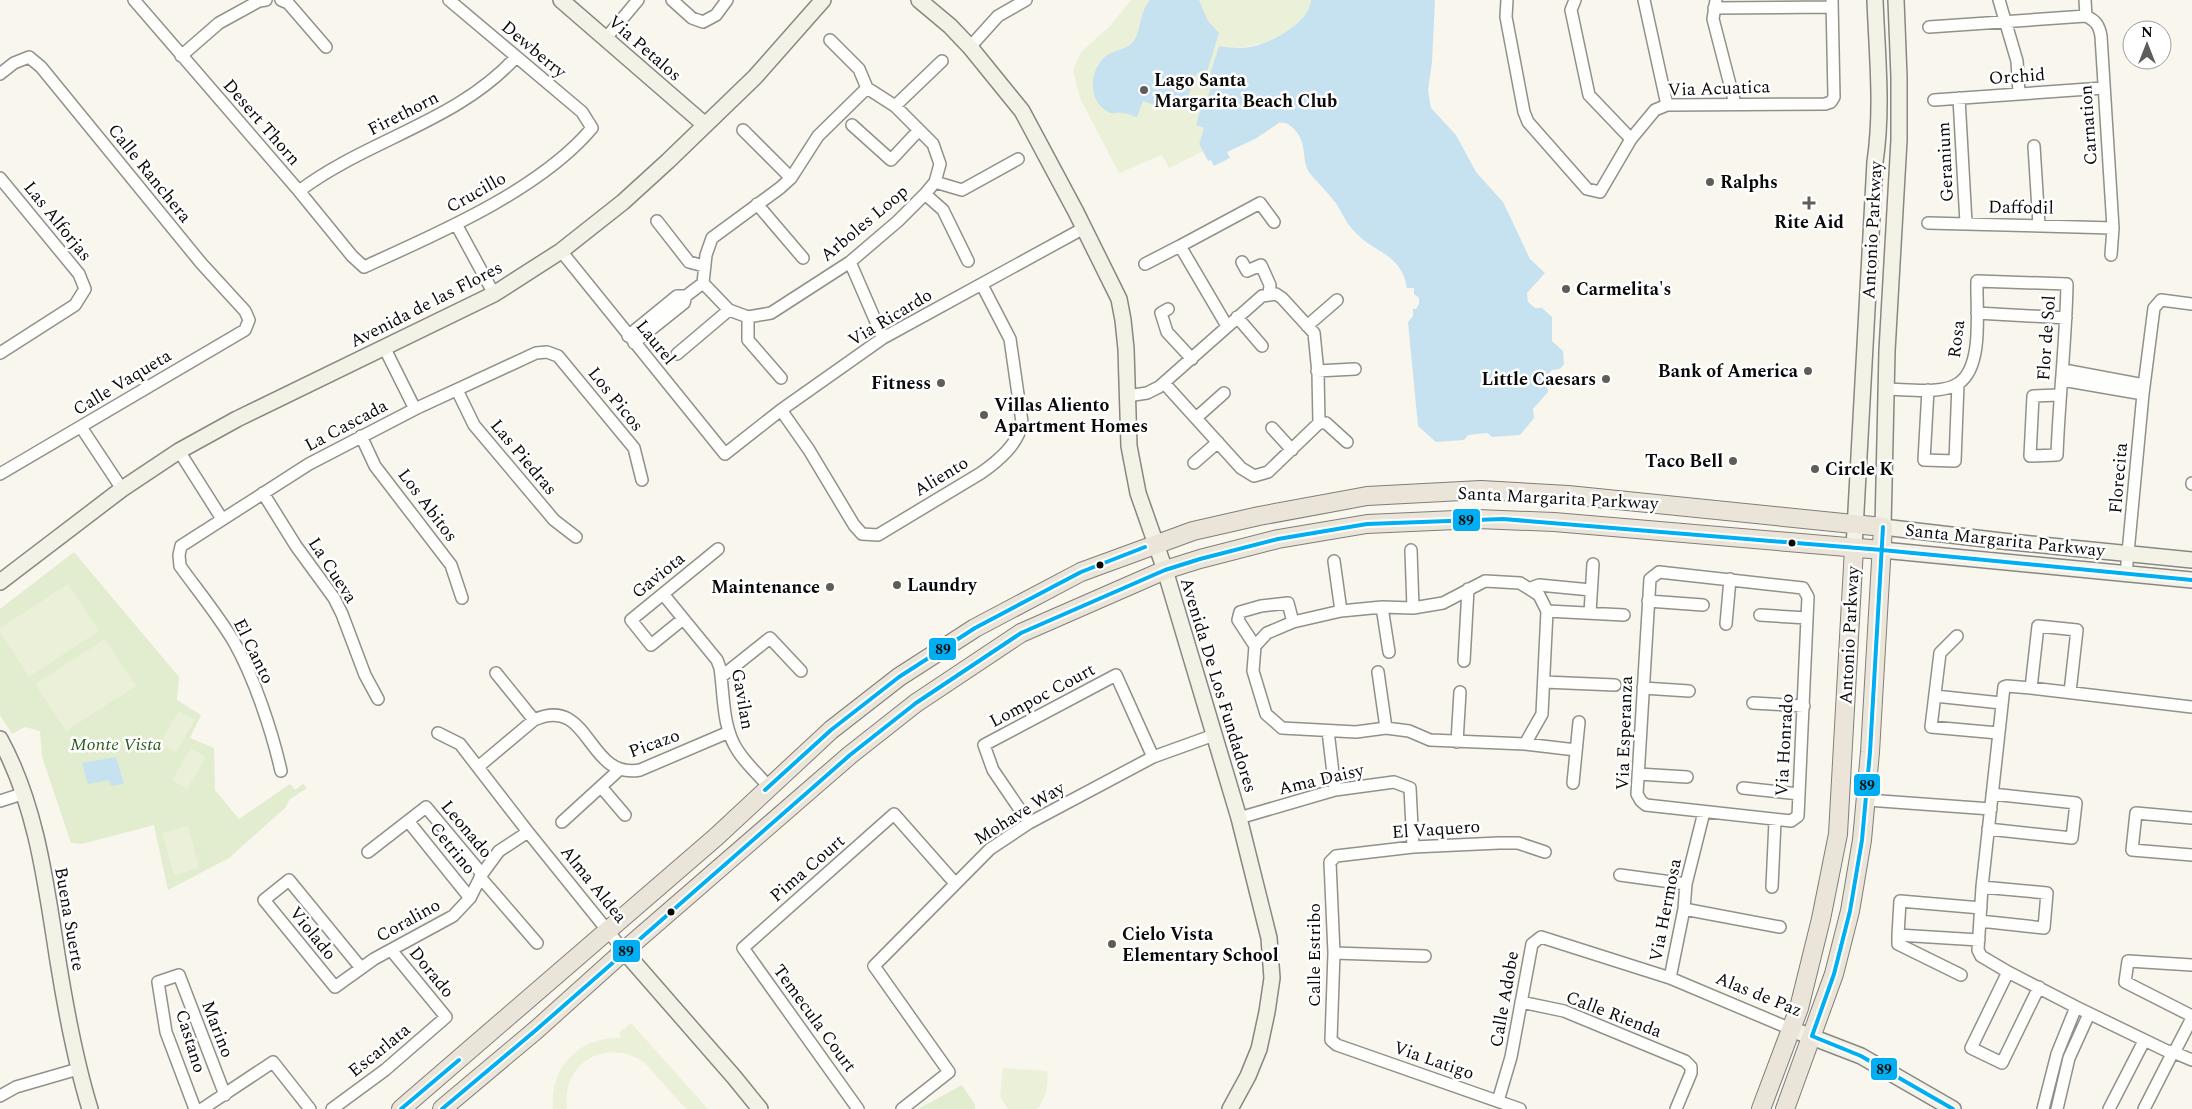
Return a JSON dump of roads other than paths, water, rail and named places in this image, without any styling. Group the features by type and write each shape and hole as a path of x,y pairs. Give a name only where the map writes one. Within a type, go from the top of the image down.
{"main road":[{"name":"Via Petalos","path":"561,0 704,124"},
{"name":"Avenida de las Flores","path":"0,582 122,488 180,451 237,418 494,294 562,252 623,202 755,77 824,0"},
{"name":"Avenida De Los Fundadores","path":"919,0 970,46 1028,120 1119,299 1125,340 1131,458 1138,493 1165,570 1239,818 1269,938 1272,978 1259,1048 1248,1076 1230,1109"},
{"name":"Antonio Parkway","path":"1761,1109 1791,1028 1810,966 1831,876 1838,834 1875,162 1879,134 1879,70 1874,0"},
{"name":"Antonio Parkway","path":"1785,1109 1834,974 1850,911 1867,800 1882,550 1887,351 1899,140 1896,0"},
{"name":"Santa Margarita Parkway","path":"401,1109 716,837 831,730 899,677 974,628 1081,572 1193,531 1259,516 1367,496 1481,490 1600,498 1855,525 1883,526 2002,541 2192,560"},
{"name":"Santa Margarita Parkway","path":"442,1109 536,1030 850,755 916,703 1021,633 1165,570 1200,559 1278,539 1367,524 1478,519 1554,522 1882,550 2192,580"},
{"name":"Buena Suerte","path":"0,739 24,793 44,873 78,1069 90,1109"},
{"name":"Alma Aldea","path":"624,951 734,1076 760,1109"},
{"name":"Alas de Paz","path":"1791,1028 1861,1056 1953,1109"}],"street":[{"name":"Desert Thorn","path":"134,0 299,191 352,256 364,267"},
{"path":"181,56 219,23 259,1 266,0"},
{"path":"281,0 288,3 326,47"},
{"name":"Dewberry","path":"449,0 582,112 592,128"},
{"path":"606,38 638,0"},
{"path":"672,0 692,18 703,22 716,15 727,0"},
{"path":"970,46 998,16 1026,0"},
{"name":"Via Acuatica","path":"1508,0 1506,17 1524,112 1528,122 1587,189 1600,192 1631,139 1654,110 1667,105 1825,104 1831,102 1834,97 1832,4"},
{"path":"1575,0 1571,10 1589,95 1631,139"},
{"path":"1644,0 1667,105"},
{"path":"1999,0 2017,61 2019,94"},
{"path":"1929,27 2086,16 2085,0"},
{"path":"1736,104 1713,19 1715,4 1832,4"},
{"name":"Carnation","path":"2086,16 2100,26 2113,228 2111,255"},
{"path":"830,40 859,69 867,88 895,106 933,144 940,164 935,182 962,190 1018,159"},
{"name":"Calle Ranchera","path":"0,74 14,63 29,57 41,66 201,263 245,312"},
{"name":"Firethorn","path":"299,191 332,168 460,104 500,75 516,57"},
{"path":"895,106 942,61"},
{"path":"781,378 748,340 748,317 729,310 703,283 704,266 712,238 791,178 818,136 867,88"},
{"name":"Orchid","path":"1934,100 2103,88"},
{"name":"Geranium","path":"1959,98 1966,223"},
{"path":"852,125 891,160 919,130"},
{"name":"Crucillo","path":"364,267 456,224 520,188 577,146 592,128"},
{"path":"743,130 791,178"},
{"path":"2034,146 2039,225"},
{"name":"Las Alforjas","path":"0,178 79,274 84,289 76,305 39,330 2,347"},
{"name":"Arboles Loop","path":"748,317 771,313 850,262 898,221 935,182"},
{"path":"925,194 942,210 968,261"},
{"path":"1145,264 1260,203 1274,222"},
{"path":"756,204 803,258"},
{"path":"657,221 689,262 704,266"},
{"name":"Daffodil","path":"1928,223 2113,228"},
{"path":"456,224 494,294"},
{"name":"Via Ricardo","path":"725,454 780,410 882,338 1084,228"},
{"path":"1180,246 1227,326"},
{"name":"Laurel","path":"562,252 725,454"},
{"path":"850,262 882,338"},
{"path":"1242,262 1247,271 1261,265 1270,285 1269,294"},
{"name":"Rosa","path":"1887,389 1928,390 1958,384 1972,365 1976,350 1977,281"},
{"name":"Flor de Sol","path":"1977,281 2067,284 2063,375 2059,395 2057,455 2030,456 2033,396 2059,395"},
{"path":"631,339 677,296 686,296 703,283"},
{"name":"Aliento","path":"780,410 809,450 854,525 862,534 878,535 981,473 996,462 1016,439 1021,431 1022,422 1010,339 982,285"},
{"path":"1127,396 1147,393 1164,383 1237,317 1262,296 1269,294 1282,298 1314,333 1318,371 1319,423"},
{"path":"1307,326 1337,300"},
{"name":"Florecita","path":"2126,574 2143,389 2154,308 2161,300 2192,304"},
{"path":"1168,309 1161,313 1167,332 1192,358"},
{"path":"677,354 729,310"},
{"name":"Calle Vaqueta","path":"0,474 244,330 249,320 245,312"},
{"path":"1977,314 2066,318"},
{"path":"1237,317 1262,346"},
{"path":"384,347 415,409"},
{"name":"La Cascada","path":"179,555 181,546 309,464 415,409 536,354 547,352"},
{"name":"Los Picos","path":"547,352 558,356 634,448 642,480"},
{"path":"1318,371 1355,369"},
{"path":"2063,375 2143,389"},
{"path":"1164,383 1241,468 1254,476 1268,472 1319,423 1326,423 1347,442"},
{"path":"1928,390 1924,460 1956,461 1958,384"},
{"name":"Las Piedras","path":"457,390 474,425 554,520 576,537"},
{"path":"1196,418 1224,393"},
{"path":"81,427 122,488"},
{"path":"1272,428 1292,450"},
{"name":"Los Abitos","path":"361,436 375,466 451,565 462,598"},
{"path":"1194,464 1218,442"},
{"path":"180,451 222,519"},
{"name":"La Cueva","path":"263,493 296,546 334,598 365,675 378,698"},
{"name":"Gaviota","path":"682,619 651,645 631,620 718,549"},
{"path":"1411,550 1413,608"},
{"name":"El Canto","path":"179,555 180,566 226,629 244,663 274,740 281,771"},
{"path":"1334,561 1341,611"},
{"path":"1590,613 1593,564"},
{"name":"Via Esperanza","path":"1775,821 1646,805 1637,794 1650,579 1659,572 1803,588"},
{"path":"1726,624 1730,579"},
{"path":"1255,646 1267,633 1293,622 1341,611 1382,607 1413,608 1443,603 1485,581 1520,583 1531,588 1539,595 1546,611 1542,714 1524,744"},
{"path":"1531,588 1539,585 1591,590"},
{"name":"Via Honrado","path":"1772,886 1775,821 1791,821 1798,816 1808,596 1803,588"},
{"path":"1464,661 1468,589"},
{"name":"Gavilan","path":"663,594 717,660 729,732 738,752 769,787"},
{"path":"1648,601 1703,605"},
{"path":"1293,622 1288,603 1261,606 1240,612 1238,620 1255,646 1253,671 1266,714 1282,728 1356,732 1386,728 1409,731 1430,740 1524,744 1576,750"},
{"path":"1382,607 1389,652"},
{"path":"1546,611 1624,615"},
{"path":"1760,615 1807,618"},
{"path":"2031,688 2038,626 2078,630 2070,692"},
{"path":"1957,636 1940,653 1931,727 1998,733"},
{"path":"721,677 770,638 801,671"},
{"path":"1378,672 1386,728"},
{"path":"478,767 534,720 496,673"},
{"name":"Lompoc Court","path":"1029,823 993,770 984,746 1116,675 1153,757"},
{"path":"1544,682 1615,685"},
{"path":"2192,707 2070,692 2004,687 1982,887 1978,954 2008,972 2089,1014 2144,1041 2192,1060"},
{"path":"1643,688 1689,691"},
{"path":"1457,742 1460,692"},
{"path":"1935,696 2001,703"},
{"path":"1753,703 1804,706"},
{"name":"Picazo","path":"534,720 554,715 571,720 576,723 606,762 619,770 628,772 640,770 729,732"},
{"path":"1573,783 1579,722"},
{"path":"1328,731 1335,790"},
{"name":"Alma Aldea","path":"438,733 460,744 624,951"},
{"name":"Mohave Way","path":"902,1109 949,1072 874,966 954,882 990,849 1029,823 1153,757 1214,735"},
{"path":"562,822 602,788 619,770"},
{"path":"1638,774 1687,777"},
{"name":"Ama Daisy","path":"1239,818 1335,790 1394,782 1410,788 1413,847"},
{"path":"602,788 625,815"},
{"path":"1743,788 1799,794"},
{"path":"0,801 24,793"},
{"path":"1988,829 2072,838 2076,803 1992,794"},
{"path":"1867,800 1991,809"},
{"name":"Leonado","path":"408,821 426,807 537,943"},
{"name":"Via Hermosa","path":"1670,978 1684,908 1686,884 1704,812"},
{"name":"Pima Court","path":"743,948 894,814 954,882"},
{"path":"2192,818 2136,814 2132,850 2192,855"},
{"path":"368,852 408,821"},
{"name":"Cetrino","path":"408,821 470,898"},
{"name":"Coralino","path":"335,987 360,968 447,920 462,908 470,898 481,875 499,851 528,832"},
{"name":"El Vaquero","path":"1330,862 1336,856 1413,847 1518,843 1545,852"},
{"name":"Calle Estribo","path":"1330,862 1334,953 1330,1036 1337,1045"},
{"path":"1620,875 1686,884"},
{"name":"Violado","path":"335,987 264,900 289,880 360,968"},
{"path":"1980,921 2044,928 2047,894 1982,887"},
{"path":"1961,975 1898,944 1900,901 1981,908"},
{"path":"1684,908 1780,927"},
{"path":"1898,935 1979,940"},
{"name":"Alas de Paz","path":"1541,937 1670,978 1791,1028"},
{"name":"Calle Adobe","path":"1498,1101 1512,1056 1532,944 1541,937"},
{"name":"Temecula Court","path":"743,948 858,1109"},
{"name":"Dorado","path":"391,950 446,1016"},
{"path":"1334,953 1425,956"},
{"path":"2144,1109 2192,1017 2125,982 2128,961 2192,965"},
{"path":"2008,972 1971,1048 2002,1064 2039,987"},
{"name":"Castano","path":"179,975 158,982 166,1032 194,1109"},
{"name":"Marino","path":"179,975 225,1095"},
{"name":"Calle Rienda","path":"1521,1002 1564,1011 1685,1061 1691,1067 1690,1073 1676,1109"},
{"path":"2043,1109 2057,1054 2076,1007"},
{"path":"2058,1109 2069,1058 2089,1014"},
{"name":"Escarlata","path":"332,1109 385,1070 446,1016"},
{"path":"2109,1109 2144,1041"},
{"name":"Via Latigo","path":"1337,1045 1520,1109"},
{"path":"202,1109 274,1062 310,1109"},
{"path":"0,1096 16,1087 78,1069"}],"water":[{"path":"1150,0 1199,0 1208,21 1219,33 1206,75 1197,73 1188,97 1183,96 1180,106 1160,100 1157,106 1143,101 1137,117 1124,113 1110,113 1101,107 1096,100 1093,85 1096,69 1106,56 1127,47 1133,42 1138,33 1146,5"},
{"path":"1311,0 1435,0 1432,62 1428,90 1431,108 1456,135 1476,172 1503,202 1530,259 1545,273 1527,293 1528,302 1535,308 1542,308 1552,317 1552,341 1563,351 1564,364 1560,369 1552,370 1546,377 1548,392 1533,409 1534,418 1520,435 1492,437 1487,433 1468,435 1464,440 1436,442 1418,426 1408,322 1413,316 1413,309 1416,309 1419,304 1419,298 1414,294 1414,288 1407,288 1404,276 1393,260 1370,245 1354,231 1335,202 1308,171 1301,141 1291,126 1286,123 1279,123 1255,139 1227,152 1230,158 1214,166 1211,160 1208,161 1199,144 1204,128 1196,125 1202,105 1205,105 1214,78 1209,77 1219,46 1246,48 1272,40 1298,23 1309,8"},
{"path":"116,757 124,784 111,786 109,780 88,784 82,763"}],"place":[{"name":"Lago Santa Margarita Beach Club","path":"1144,90"},
{"name":"Ralphs","path":"1710,182"},
{"name":"Rite Aid","path":"1809,203"},
{"name":"Carmelita's","path":"1566,289"},
{"name":"Bank of America","path":"1808,371"},
{"name":"Little Caesars","path":"1606,379"},
{"name":"Fitness","path":"941,383"},
{"name":"Villas Aliento Apartment Homes","path":"984,415"},
{"name":"Taco Bell","path":"1733,461"},
{"name":"Circle K","path":"1815,469"},
{"name":"Laundry","path":"897,585"},
{"name":"Maintenance","path":"830,587"},
{"name":"Cielo Vista Elementary School","path":"1112,944"}],"park label":[{"name":"Monte Vista","path":"116,744"}]}
